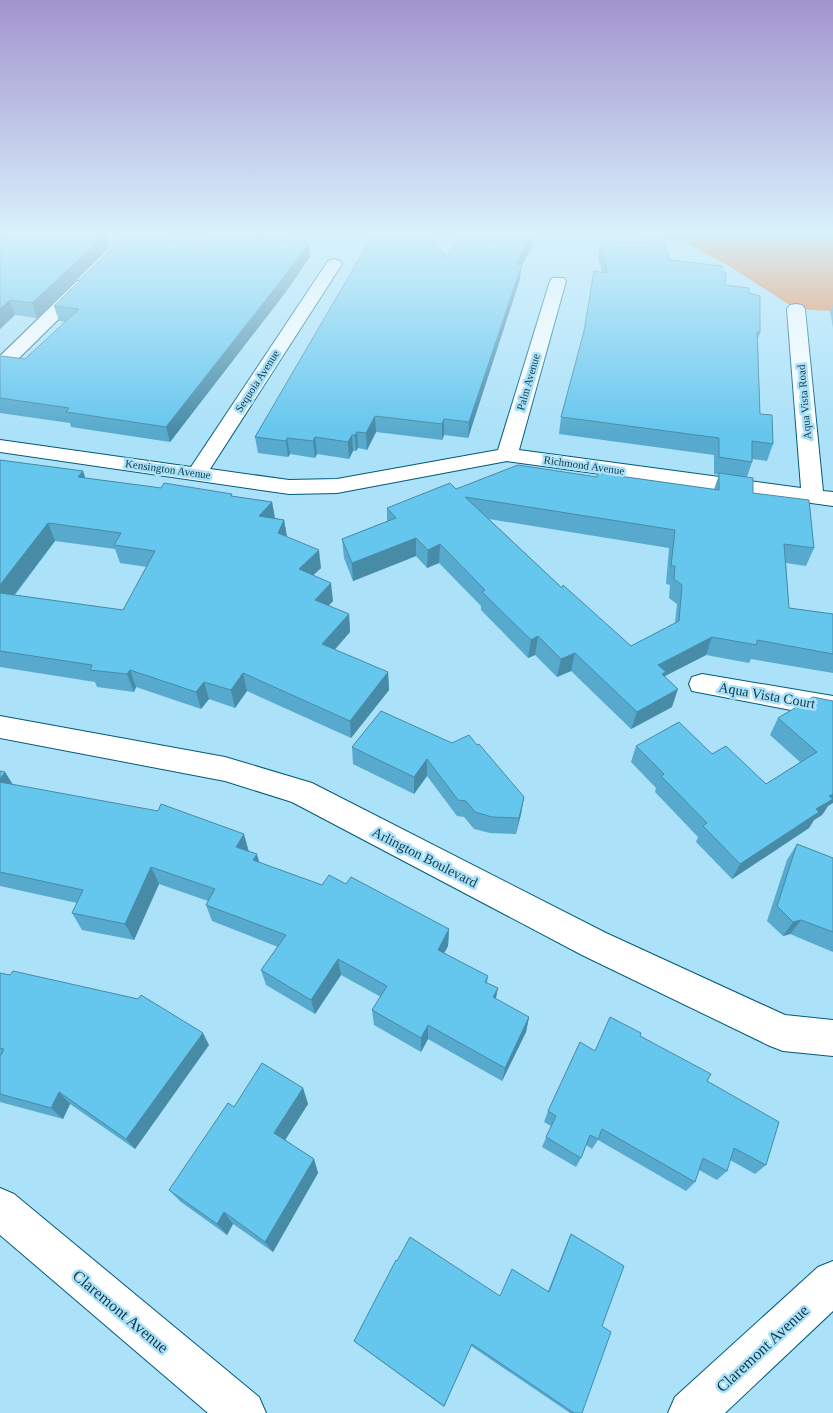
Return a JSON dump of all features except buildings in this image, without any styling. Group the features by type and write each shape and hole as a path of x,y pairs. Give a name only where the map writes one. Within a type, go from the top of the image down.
{"street":[{"path":"0,366 66,301"},
{"name":"Sequoia Avenue","path":"197,473 310,301"},
{"name":"Palm Avenue","path":"507,455 552,301"},
{"name":"Aqua Vista Road","path":"796,309 823,497"},
{"name":"Kensington Avenue","path":"0,446 289,487 337,486"},
{"name":"Richmond Avenue","path":"337,486 507,455 823,497"},
{"name":"Aqua Vista Court","path":"702,684 833,706"},
{"name":"Arlington Boulevard","path":"0,727 224,769 301,792 594,944 783,1033 833,1038"},
{"name":"Claremont Avenue","path":"0,1208 243,1413"},
{"name":"Claremont Avenue","path":"691,1413 833,1282"}],"shaded area":[{"path":"783,301 833,301 833,311 796,309"}]}
